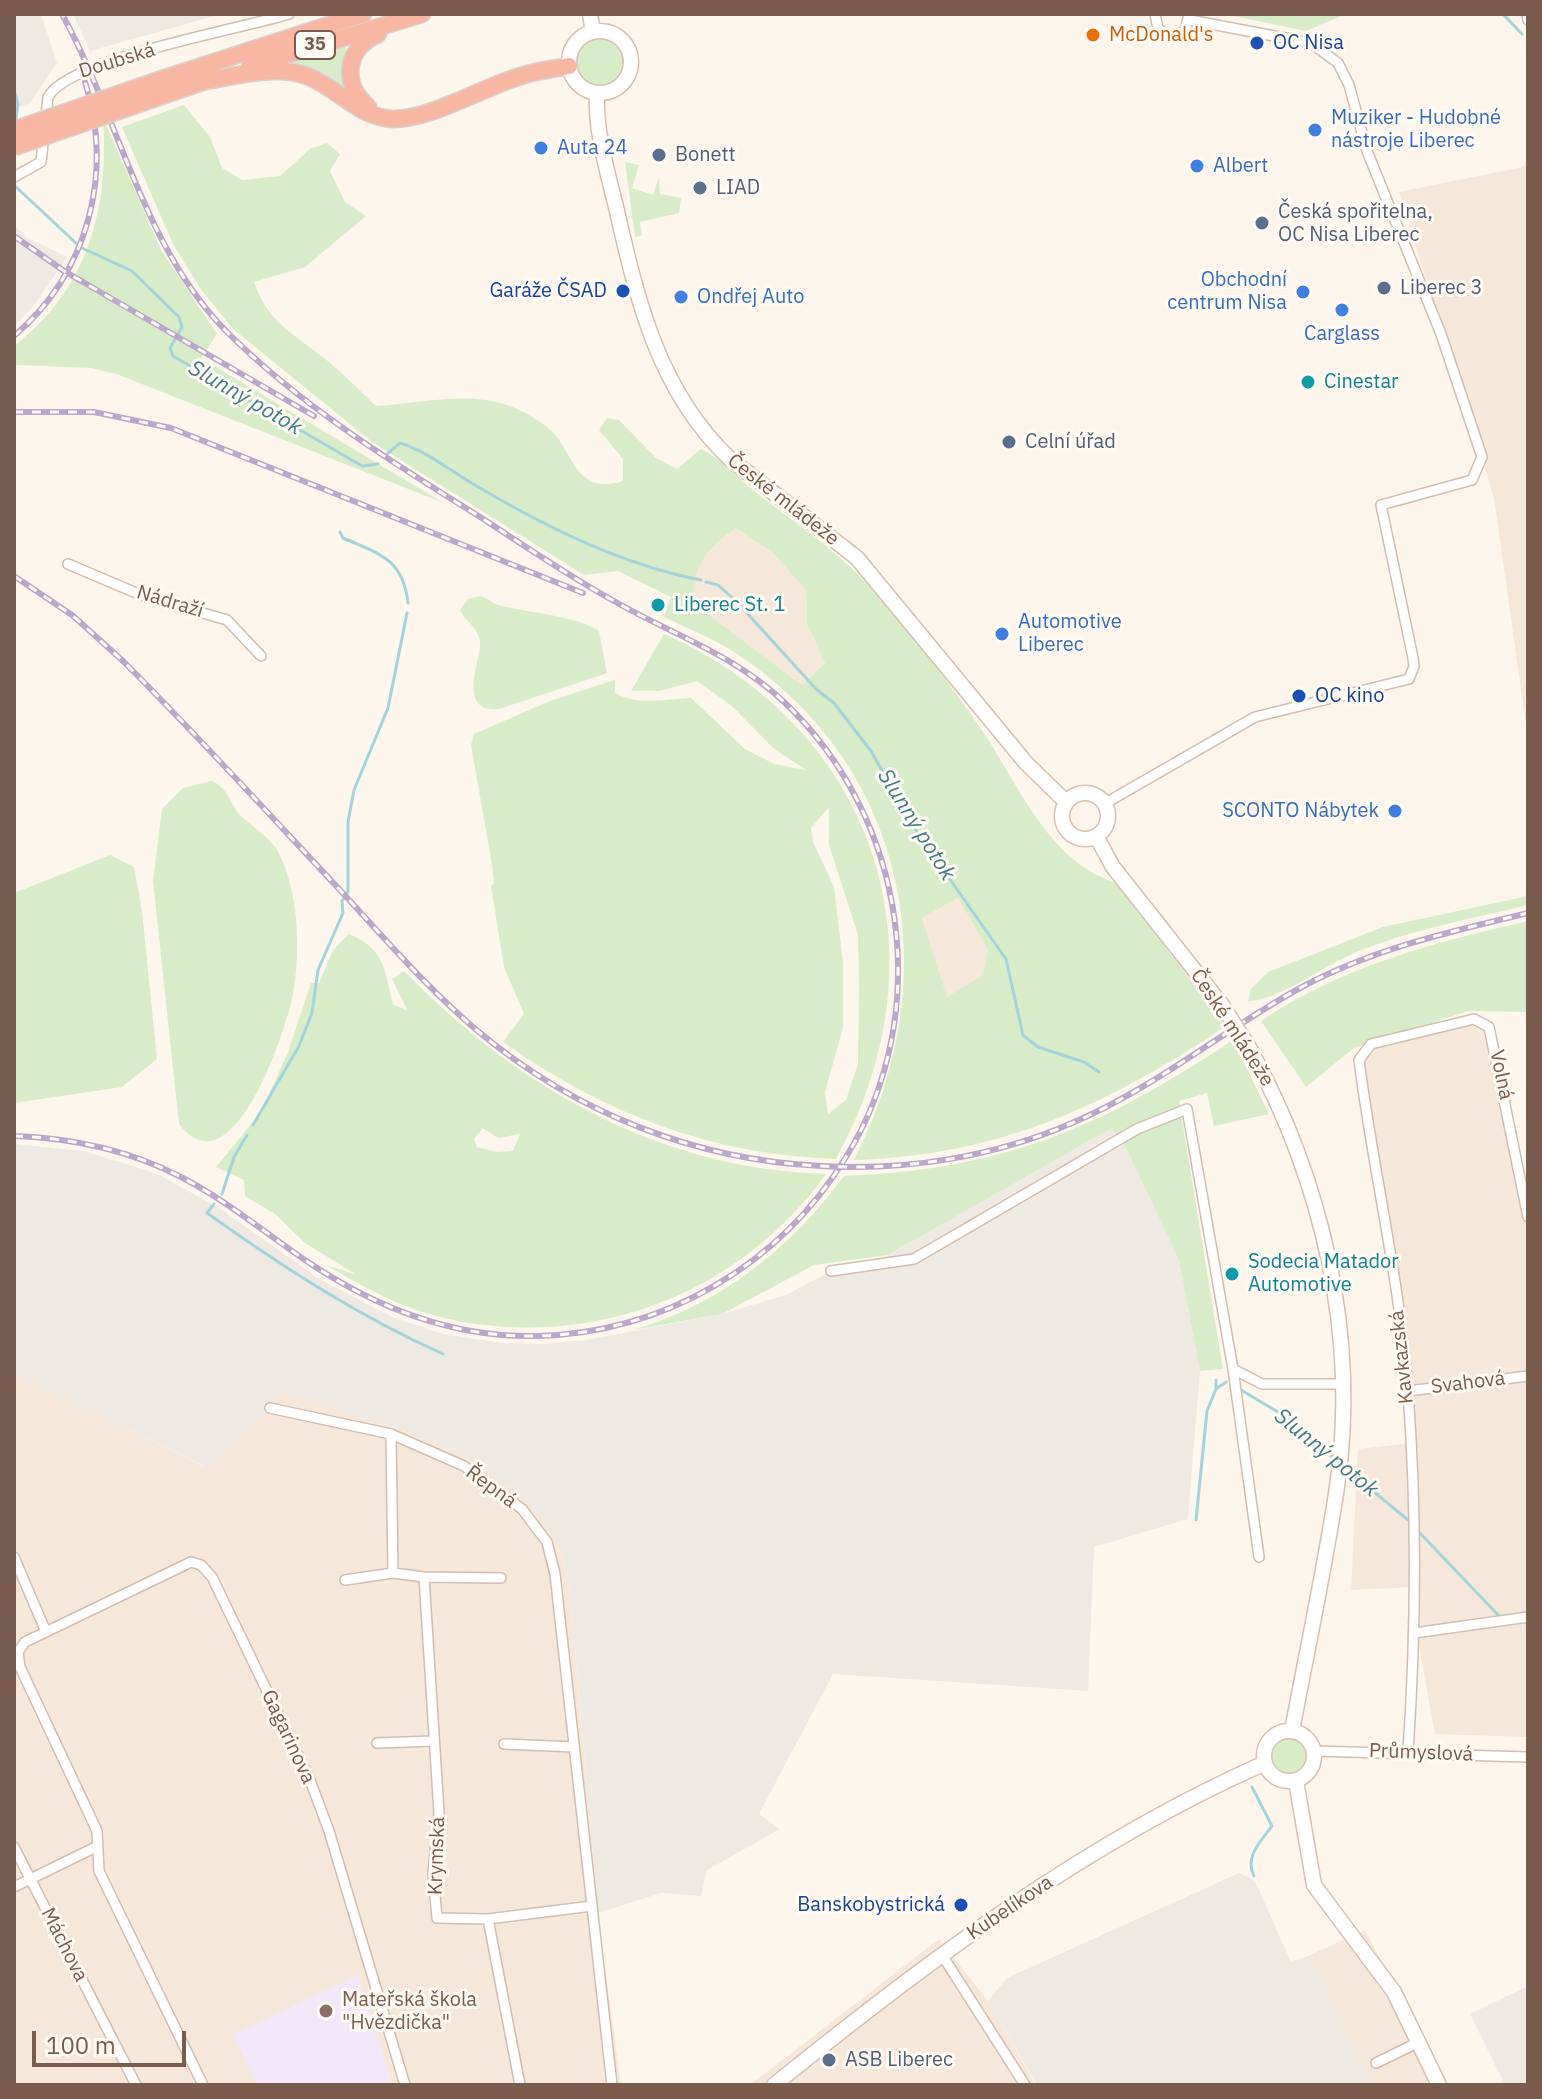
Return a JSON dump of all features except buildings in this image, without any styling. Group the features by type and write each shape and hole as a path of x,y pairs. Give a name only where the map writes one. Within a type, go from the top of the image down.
{"highway":[{"name":"35","path":"14,147 169,85 363,14"},
{"name":"35","path":"14,130 169,85 210,80 422,14"},
{"path":"383,118 356,92 349,70 350,58 364,41 422,14"},
{"path":"210,80 260,72 295,73 323,84 362,110 383,118 412,115 522,76 569,66"}],"street":[{"name":"Doubská","path":"14,177 41,162 48,97 58,83 70,75 138,53 289,14"},
{"path":"590,14 593,32"},
{"path":"1104,804 1255,717 1409,679 1414,666 1413,658 1381,505 1472,480 1482,457 1441,334 1367,151 1349,85 1338,63 1311,43 1190,17 1185,31 1171,36 1158,29 1155,14"},
{"path":"604,31 622,40 631,62 621,85 609,92 597,93 575,81 569,66 574,44 593,32 604,31"},
{"name":"České mládeže","path":"597,93 599,128 621,228 658,358 677,394 700,428 759,484 857,558 1026,763 1066,802"},
{"path":"617,158 623,207 621,228"},
{"name":"Nádraží","path":"68,564 141,595 227,620 261,656"},
{"path":"1088,793 1104,804 1107,822 1096,836 1081,839 1067,831 1062,817 1066,802 1077,794 1088,793"},
{"name":"České mládeže","path":"1096,836 1113,867 1222,1005 1250,1049 1278,1100 1315,1203 1334,1293 1342,1384 1340,1448 1338,1477 1292,1731"},
{"name":"Kavkazská","path":"1408,1752 1414,1633 1408,1391 1381,1188 1359,1060 1371,1044 1426,1028 1474,1019 1489,1027"},
{"name":"Volná","path":"1489,1027 1528,1217"},
{"path":"831,1271 914,1259 1137,1129 1187,1109 1233,1369 1259,1557"},
{"path":"1233,1369 1262,1384 1342,1384"},
{"name":"Svahová","path":"1408,1391 1528,1376"},
{"name":"Řepná","path":"270,1408 391,1434 464,1466 522,1509 547,1542 555,1574 612,2085"},
{"path":"391,1434 393,1573"},
{"path":"14,1557 46,1632"},
{"name":"Gagarinova","path":"203,2085 99,1871 97,1831 20,1667 18,1652 25,1642 191,1562 201,1565 212,1577 310,1780 329,1831 403,2084"},
{"path":"345,1580 393,1573 424,1577 501,1578"},
{"name":"Krymská","path":"424,1577 439,1813 433,1873 437,1918 488,1919 592,1906"},
{"path":"1414,1633 1528,1617"},
{"path":"1292,1731 1305,1736 1314,1751 1310,1772 1296,1781 1279,1780 1265,1763 1265,1749 1272,1738 1292,1731"},
{"path":"377,1743 433,1741"},
{"path":"504,1744 574,1747"},
{"name":"Průmyslová","path":"1314,1751 1528,1757"},
{"name":"Kubelíkova","path":"774,2085 942,1955 1037,1888 1214,1785 1265,1763"},
{"path":"1296,1781 1314,1885 1394,1992 1439,2085"},
{"name":"Máchova","path":"14,1847 136,2085"},
{"path":"14,1887 96,1847"},
{"path":"488,1919 520,2085"},
{"path":"942,1955 1025,2085"},
{"path":"1376,2063 1419,2042"}],"shaded area":[{"path":"14,14 41,14 57,63 30,103 14,109"},
{"path":"73,14 221,14 90,51"},
{"path":"1528,156 1528,739 1494,498 1399,192 1523,167"},
{"path":"14,225 26,237 67,257 33,307 14,326"},
{"path":"736,528 773,553 806,590 807,624 825,663 802,685 709,615 693,597 693,574 718,539"},
{"path":"958,898 988,950 983,975 947,998 922,918"},
{"path":"1473,1023 1487,1030 1528,1236 1528,1737 1435,1734 1418,1640 1418,1587 1351,1590 1358,1449 1413,1443 1412,1391 1363,1061 1373,1047"},
{"path":"1112,1128 1126,1148 1179,1260 1200,1371 1188,1519 1094,1547 1088,1691 833,1674 759,1814 780,1829 707,1870 701,1896 661,1893 598,1913 569,1580 558,1545 532,1508 510,1486 463,1457 401,1430 275,1389 270,1408 206,1467 14,1374 14,1144 84,1151 158,1174 222,1210 318,1278 392,1317 443,1334 502,1343 542,1344 587,1340 722,1314 786,1295 831,1271 880,1267 888,1255"},
{"path":"14,1374 205,1467 275,1389 401,1430 463,1457 510,1486 532,1508 558,1545 569,1580 598,1916 621,2085 14,2085"},
{"path":"1239,1873 1255,1881 1291,1962 1310,1955 1372,2085 1037,2085 988,2001 1007,1978"},
{"path":"1365,1930 1447,2085 1372,2085 1310,1955"},
{"path":"939,1939 988,2001 1036,2085 750,2085"},
{"name":"Mateřská škola \"Hvězdička\"","path":"358,1975 392,2084 257,2085 233,2035"},
{"path":"1528,1986 1528,2085 1505,2085 1470,2014"}],"green space":[{"path":"1224,14 1346,14 1306,31"},
{"path":"600,38 617,45 624,62 617,79 600,86 583,79 576,62 583,45"},
{"path":"347,46 343,69 347,90 320,74 287,65"},
{"path":"184,105 210,137 222,168 242,180 280,176 310,149 327,143 340,154 330,171 345,202 366,216 305,267 254,282 273,316 376,406 464,398 505,405 526,413 547,427 584,476 593,482 606,484 623,481 623,459 599,430 607,418 619,420 656,458 677,469 701,449 709,453 850,566 943,676 1052,838 1070,857 1091,872 1115,882 1226,1026 1138,1080 1050,1121 957,1148 854,1160 883,1091 900,1021 904,950 896,882 875,816 841,755 794,699 734,652 664,617 671,597 618,571 584,575 372,442 233,329 200,288 173,244 122,127","holes":["736,528 773,553 806,590 807,624 825,663 802,685 709,615 693,597 696,576 705,557","958,898 988,950 983,975 947,997 922,918"]},
{"path":"103,118 161,250 217,334 201,358 444,503 119,375 92,368 16,365 14,346 40,323 60,299 77,272 89,244 102,183"},
{"path":"625,162 639,165 632,188 653,195 659,176 660,194 681,198 679,213 640,222 642,235 635,237"},
{"path":"480,596 499,605 591,626 599,631 607,673 499,709 486,708 478,703 474,694 480,641 460,610 468,599"},
{"path":"664,634 738,676 797,728 843,788 873,856 888,929 887,1005 870,1082 836,1159 746,1149 660,1126 580,1090 503,1042 524,1014 504,967 491,886 494,883 492,865 471,745 474,734 550,701 615,680 615,693 624,697 652,701 691,698 745,749 774,764 806,770 773,748 732,706 697,681 659,691 631,691","holes":["829,807 829,845 858,935 859,988 858,1064 846,1100 828,1114 825,1092 843,1028 843,962 834,887 813,842 811,828"]},
{"path":"211,781 225,791 242,817 277,850 294,902 297,959 293,994 280,1040 253,1099 237,1123 218,1138 199,1140 179,1124 153,881 162,809 183,788"},
{"path":"110,855 134,867 142,911 157,1059 122,1087 14,1103 14,893"},
{"path":"1528,896 1528,905 1375,945 1272,996 1248,1001 1251,989 1268,972 1383,927"},
{"path":"1528,921 1528,1012 1468,1011 1354,1048 1306,1087 1261,1021 1324,985 1356,971 1423,948"},
{"path":"349,934 361,940 381,961 393,1004 408,1011 392,979 404,971 448,1013 495,1051 544,1085 595,1114 649,1138 706,1157 765,1169 826,1174 791,1216 751,1252 707,1281 659,1303 609,1318 557,1326 503,1327 433,1315 386,1297 326,1265 357,1275 305,1243 275,1214 245,1196 244,1180 216,1167 261,1112 288,1052 311,983 319,983 333,950","holes":["483,1128 498,1138 520,1134 513,1151 497,1152 477,1147 474,1139"]},
{"path":"1233,1040 1269,1114 1214,1126 1207,1093 1179,1101 1223,1369 1200,1371 1179,1260 1126,1148 1112,1128 888,1255 814,1265 722,1314 633,1330 696,1305 751,1271 801,1227 844,1176 953,1164 1049,1138 1140,1097"},
{"path":"1289,1739 1301,1744 1306,1756 1301,1768 1289,1773 1277,1768 1272,1756 1277,1744"}],"waterway":[{"path":"1503,14 1522,34"},
{"name":"Slunný potok","path":"14,89 18,105 15,124"},
{"name":"Slunný potok","path":"15,186 77,244"},
{"name":"Slunný potok","path":"82,248 132,271 179,317 182,327 170,348 173,356 362,466 378,464"},
{"name":"Slunný potok","path":"387,454 400,443 411,447 559,531 643,565 701,580"},
{"path":"340,532 343,538 379,554 395,567 408,603"},
{"name":"Slunný potok","path":"706,582 718,585 736,601 816,689 834,703 871,751 918,834 1006,959 1023,1035 1038,1047 1084,1062 1099,1072"},
{"path":"253,1125 299,1046 312,1013 318,970 343,913 342,901 348,892 348,822 354,790 388,708 407,613"},
{"path":"222,1194 234,1157 247,1135"},
{"path":"214,1204 207,1213 293,1271 381,1324 443,1354"},
{"name":"Slunný potok","path":"1216,1380 1216,1389 1226,1382"},
{"path":"1196,1520 1207,1411 1216,1389"},
{"name":"Slunný potok","path":"1241,1390 1298,1424 1334,1459"},
{"name":"Slunný potok","path":"1343,1466 1408,1520"},
{"name":"Slunný potok","path":"1417,1530 1500,1617"},
{"path":"1252,1787 1272,1826 1252,1856 1254,1876"}],"railway":[{"path":"14,1136 57,1139 141,1159 214,1196 331,1277 415,1316 475,1332 505,1335 584,1332 630,1322 673,1307 714,1286 753,1260 788,1230 819,1196 846,1157 874,1101 891,1041 898,980 894,919 881,859 858,802 826,749 784,702 744,671 579,581 379,453 315,408 255,359 198,298 173,261 152,221 100,95 62,14"},
{"path":"14,336 39,311 60,283 77,252 88,220 95,186 97,152 85,82"},
{"path":"14,236 64,271 314,416"},
{"path":"14,412 94,412 171,428 583,593"},
{"path":"14,576 72,615 123,661 408,964 479,1032 516,1061 597,1108 639,1127 728,1154 821,1166 885,1166 949,1159 1012,1145 1072,1123 1132,1093 1271,1005 1327,974 1411,943 1528,913"}],"place":[{"name":"McDonald's","path":"1093,35"},
{"name":"OC Nisa","path":"1257,43"},
{"name":"Muziker - Hudobné nástroje Liberec","path":"1315,130"},
{"name":"Auta 24","path":"541,148"},
{"name":"Bonett","path":"659,155"},
{"name":"Albert","path":"1197,166"},
{"name":"LIAD","path":"700,188"},
{"name":"Česká spořitelna, OC Nisa Liberec","path":"1262,223"},
{"name":"Liberec 3","path":"1384,288"},
{"name":"Garáže ČSAD","path":"623,291"},
{"name":"Obchodní centrum Nisa","path":"1303,292"},
{"name":"Ondřej Auto","path":"681,297"},
{"name":"Carglass","path":"1342,310"},
{"name":"Cinestar","path":"1308,382"},
{"name":"Celní úřad","path":"1009,442"},
{"name":"Liberec St. 1","path":"658,605"},
{"name":"Automotive Liberec","path":"1002,634"},
{"name":"OC kino","path":"1299,696"},
{"name":"SCONTO Nábytek","path":"1395,811"},
{"name":"Sodecia Matador Automotive","path":"1232,1274"},
{"name":"Banskobystrická","path":"961,1905"},
{"name":"Mateřská škola \"Hvězdička\"","path":"326,2011"},
{"name":"ASB Liberec","path":"829,2060"}]}
